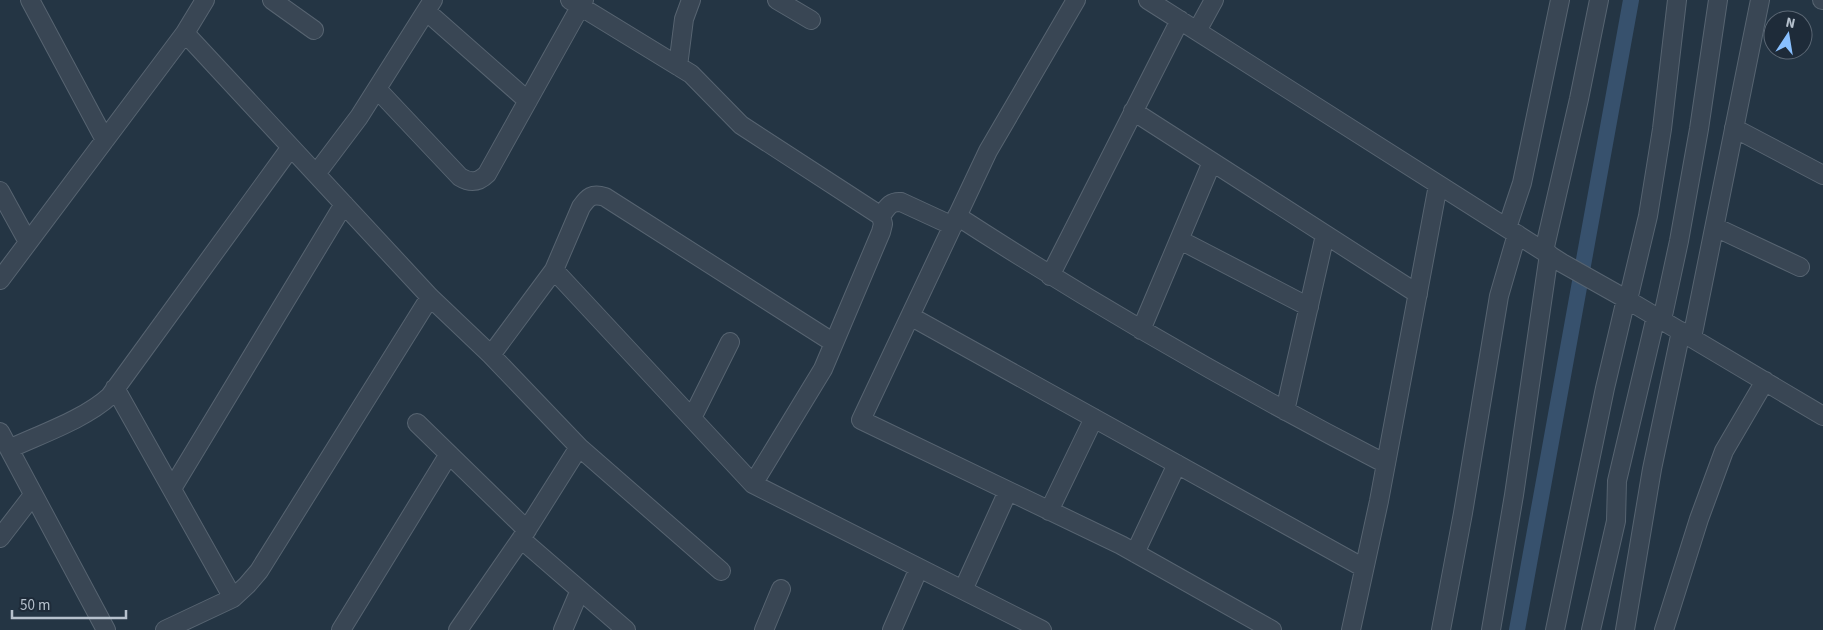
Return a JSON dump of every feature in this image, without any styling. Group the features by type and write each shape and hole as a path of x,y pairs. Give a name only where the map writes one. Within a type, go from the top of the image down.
{"street":[{"path":"30,0 105,140"},
{"path":"0,280 185,33 205,0"},
{"path":"272,0 314,30"},
{"path":"678,66 684,19 691,0"},
{"path":"776,0 811,20"},
{"path":"1076,0 988,151 861,420 1135,553 1272,630"},
{"path":"1148,0 1552,256 1823,416"},
{"path":"1197,31 1214,0"},
{"path":"1441,630 1463,513 1499,296 1560,0"},
{"path":"1491,630 1552,256 1579,99 1599,0"},
{"path":"1555,630 1606,388 1651,197 1662,129 1677,0"},
{"path":"1591,630 1614,528 1617,481 1679,242 1696,148 1718,0"},
{"path":"1625,630 1652,469 1715,227 1760,0"},
{"path":"377,89 460,176 467,181 475,182 482,180 528,101 578,2 700,82 725,111 742,126 881,216 882,232 822,369 753,484"},
{"path":"316,174 359,117 430,6 528,101"},
{"path":"1050,276 1180,20"},
{"path":"185,33 430,297 491,356 579,447 721,570"},
{"path":"1133,111 1418,294"},
{"path":"1734,128 1823,175"},
{"path":"9,449 93,409 110,396 291,147"},
{"path":"1141,330 1212,162"},
{"path":"1351,630 1386,464 1438,185"},
{"path":"0,191 28,242"},
{"path":"491,356 554,270 581,207 591,195 605,197 834,343"},
{"path":"881,216 890,204 901,202 955,221 1285,412 1386,464"},
{"path":"172,488 344,204"},
{"path":"1715,227 1800,267"},
{"path":"1285,412 1325,235"},
{"path":"1180,240 1309,307"},
{"path":"554,270 753,484 1042,630"},
{"path":"165,630 233,598 259,571 430,297"},
{"path":"910,316 1364,568"},
{"path":"692,418 730,342"},
{"path":"1664,630 1698,519 1724,451 1765,382"},
{"path":"116,388 233,598"},
{"path":"1049,510 1094,418"},
{"path":"417,423 449,454 524,535 580,590 626,630"},
{"path":"0,432 106,630"},
{"path":"458,630 524,535 579,447"},
{"path":"341,630 449,454"},
{"path":"1135,553 1177,464"},
{"path":"963,590 1008,491"},
{"path":"0,538 33,495"},
{"path":"892,630 919,568"},
{"path":"563,630 580,590"},
{"path":"764,630 781,590"}],"waterway":[{"path":"1517,630 1631,0"}]}
